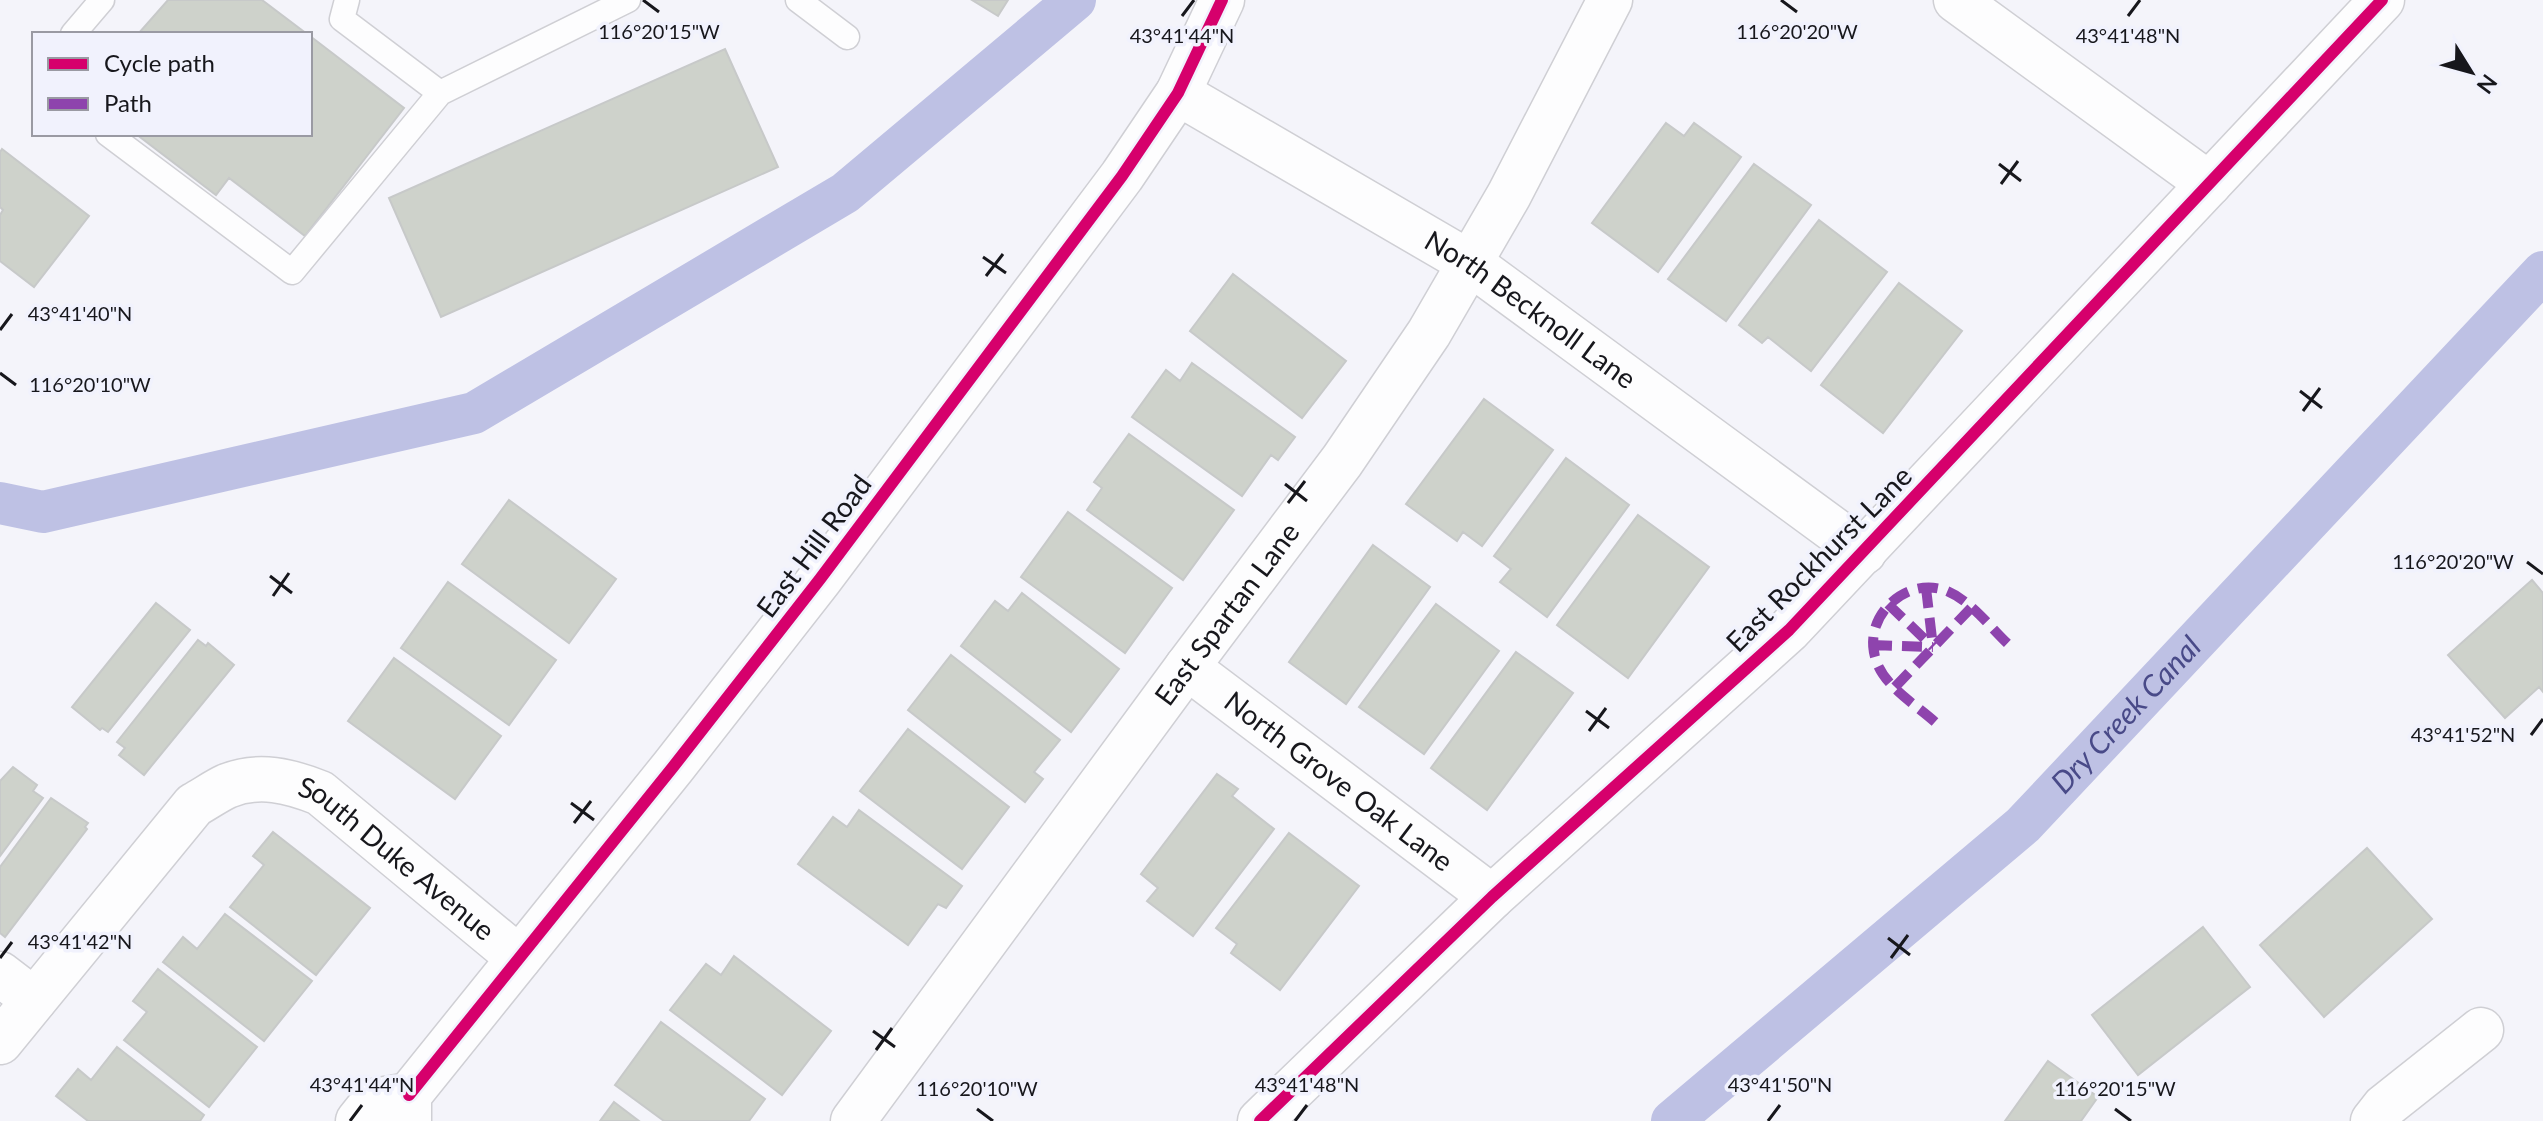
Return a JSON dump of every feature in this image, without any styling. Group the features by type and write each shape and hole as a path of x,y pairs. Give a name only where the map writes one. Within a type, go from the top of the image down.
{"street":[{"name":"East Hill Road","path":"358,1121 374,1101 409,1108 519,958 820,579 1122,176 1178,93 1222,0"},
{"name":"East Spartan Lane","path":"853,1121 1342,461 1429,333 1509,195 1610,0"},
{"path":"1956,0 2209,184"},
{"name":"East Rockhurst Lane","path":"1260,1121 1492,897 1789,630 2382,0"},
{"name":"North Becknoll Lane","path":"1178,93 1470,263 1864,552"},
{"name":"North Grove Oak Lane","path":"1187,667 1492,897"},
{"name":"South Duke Avenue","path":"34,1000 194,805 229,785 264,779 289,781 320,793 519,958"},
{"path":"0,974 34,1000 0,1042"},
{"path":"2373,1121 2384,1107 2481,1030"}],"lane":[{"path":"75,32 102,0"},
{"path":"347,0 342,19 440,93"},
{"path":"111,136 292,272 440,93 628,0"},
{"path":"798,0 847,37"}],"building":[{"path":"168,0 262,0 304,32 140,32"},
{"path":"972,0 1008,0 998,16"},
{"path":"312,38 404,108 305,236 229,178 216,195 139,136 312,136"},
{"path":"725,49 778,167 441,317 389,198"},
{"path":"1666,123 1684,136 1694,123 1741,157 1658,272 1592,223"},
{"path":"2,149 89,216 34,287 0,261"},
{"path":"1754,164 1811,205 1726,321 1668,279"},
{"path":"1819,220 1887,272 1811,371 1768,337 1762,343 1739,325"},
{"path":"1233,274 1346,361 1302,418 1190,331"},
{"path":"1899,283 1962,331 1883,433 1821,385"},
{"path":"1192,363 1295,437 1278,460 1271,455 1242,496 1132,417 1166,370 1180,381"},
{"path":"1484,399 1553,450 1482,546 1463,532 1457,541 1406,504"},
{"path":"1129,434 1234,510 1183,580 1087,510 1102,488 1094,482"},
{"path":"1566,458 1629,505 1547,617 1500,582 1511,569 1494,556"},
{"path":"509,500 616,579 569,643 462,564"},
{"path":"1068,512 1172,588 1125,653 1021,577"},
{"path":"1638,515 1709,567 1628,678 1557,625"},
{"path":"1373,545 1430,587 1346,704 1289,662"},
{"path":"2532,580 2543,593 2543,692 2539,687 2505,718 2448,655"},
{"path":"448,582 556,660 509,725 401,648"},
{"path":"1022,593 1119,669 1071,732 961,646 995,601 1008,611"},
{"path":"156,603 190,630 108,732 102,728 100,730 72,707"},
{"path":"1436,604 1499,651 1424,754 1359,707"},
{"path":"198,640 206,646 208,643 234,665 144,775 119,755 125,748 117,742"},
{"path":"1516,652 1573,693 1487,810 1431,768"},
{"path":"951,655 1060,740 1034,772 1043,779 1025,802 908,710"},
{"path":"394,658 501,736 455,799 348,721"},
{"path":"908,729 1009,807 962,869 860,791"},
{"path":"13,767 37,785 33,791 43,798 0,856 0,781"},
{"path":"1217,774 1238,789 1232,796 1274,829 1193,936 1147,901 1158,888 1141,874"},
{"path":"51,798 88,823 87,829 5,937 0,933 0,867"},
{"path":"859,810 962,886 946,908 938,904 908,945 798,864 833,817 847,827"},
{"path":"273,832 370,908 316,975 230,907 264,865 253,856"},
{"path":"1289,833 1359,886 1280,990 1231,953 1237,944 1216,928"},
{"path":"2367,848 2432,919 2324,1017 2260,945"},
{"path":"225,914 312,981 264,1041 163,962 183,937 197,949"},
{"path":"2203,927 2250,987 2138,1075 2092,1015"},
{"path":"734,956 831,1031 782,1095 670,1010 706,964 721,975"},
{"path":"158,969 257,1047 209,1107 124,1040 147,1012 133,1001"},
{"path":"661,1022 765,1099 749,1121 664,1121 615,1085"},
{"path":"117,1047 204,1115 200,1121 88,1121 56,1096 78,1069 91,1080"},
{"path":"2048,1061 2098,1097 2081,1121 2005,1121"},
{"path":"614,1102 639,1121 600,1121"}],"waterway":[{"path":"0,503 43,512 474,413 845,193 1075,0"},
{"name":"Dry Creek Canal","path":"1672,1121 2023,825 2543,272"}],"marked path":[{"path":"1926,588 1933,647"},
{"path":"1935,722 1893,686 1876,660 1873,644 1875,629 1890,603 1916,589 1947,591 1972,608 2008,644"},
{"path":"1888,604 1933,647"},
{"path":"1895,687 1971,608"},
{"path":"1872,645 1933,647"}],"cycle path":[{"path":"409,1095 820,579 1122,176 1178,93 1222,0"},
{"path":"1260,1121 1492,897 1789,630 2382,0"}]}
